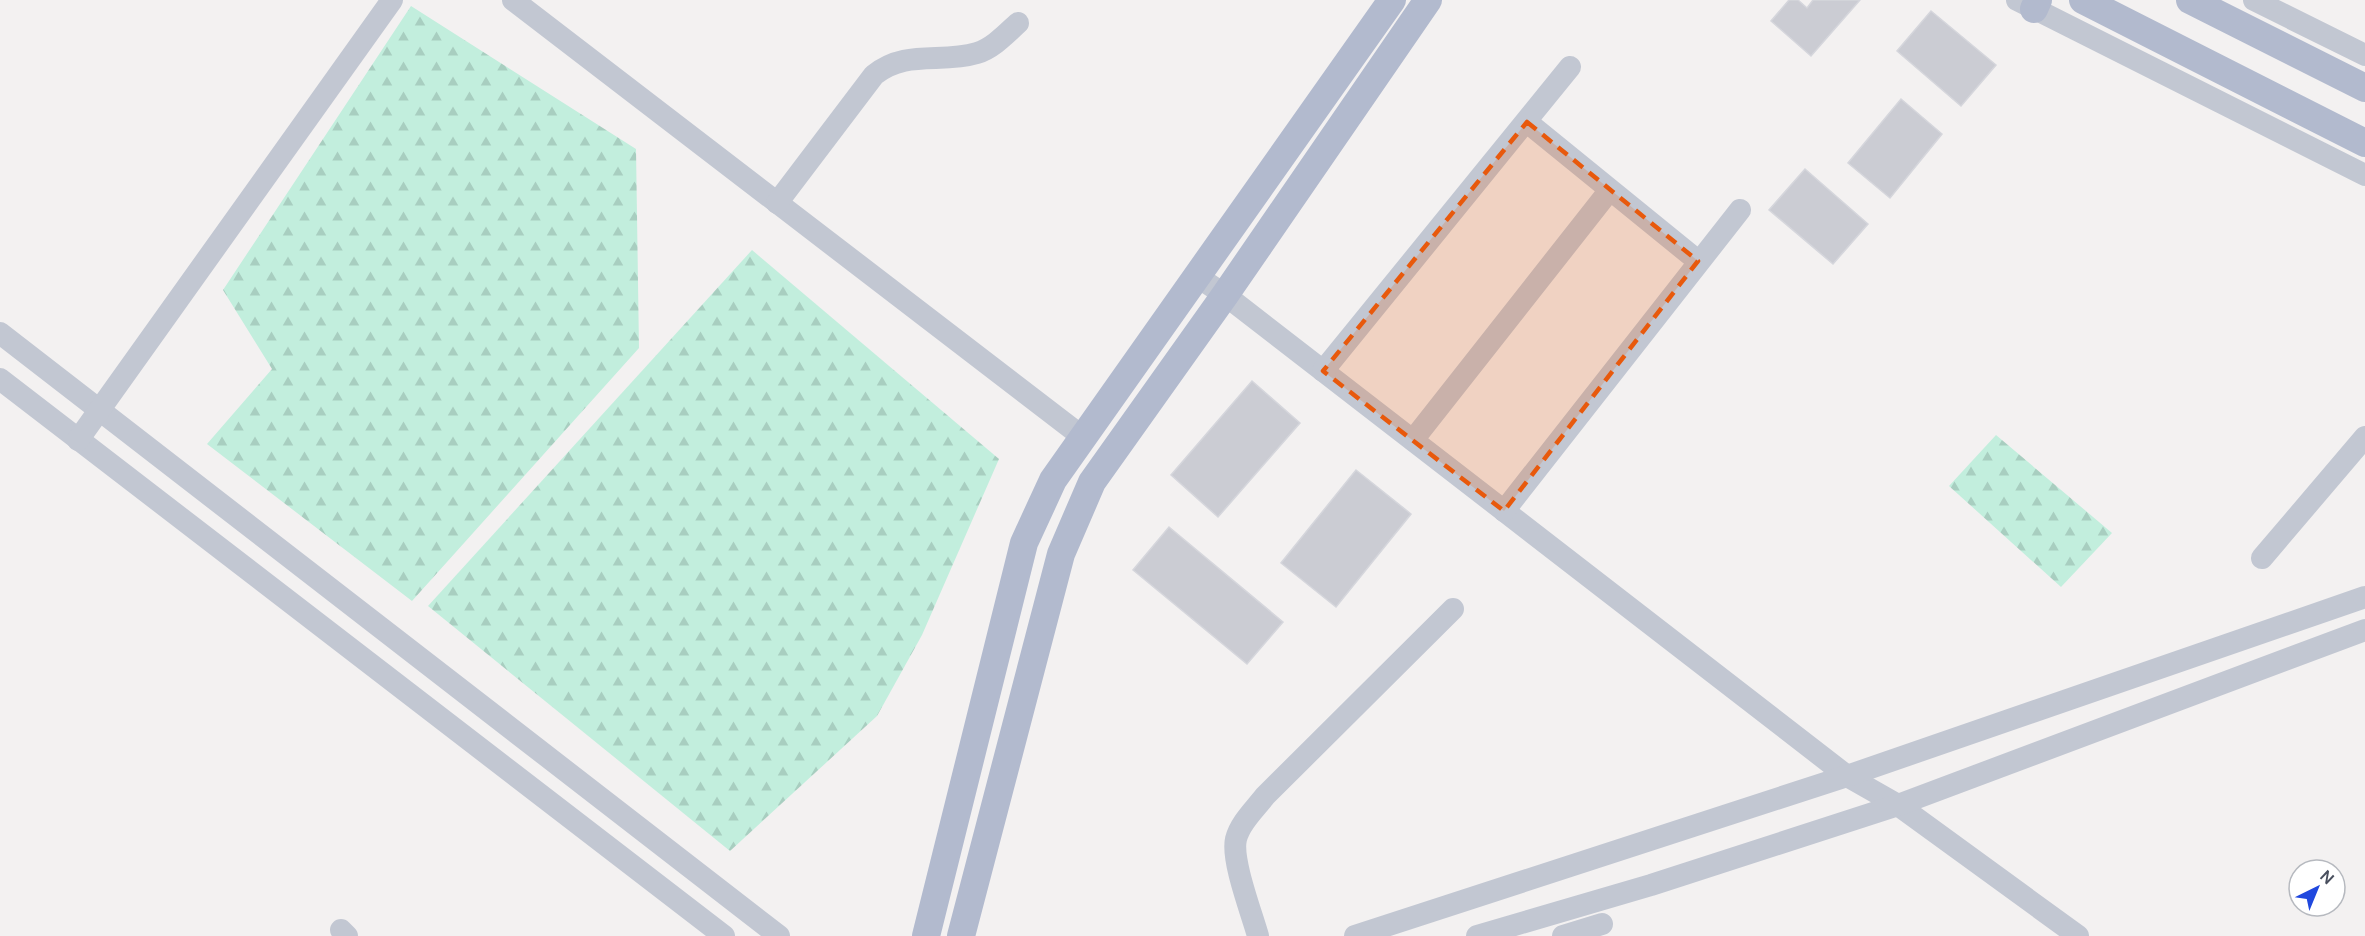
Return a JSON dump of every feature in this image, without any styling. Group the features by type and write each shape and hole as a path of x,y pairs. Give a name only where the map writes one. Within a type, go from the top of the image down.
{"main road":[{"path":"926,936 1024,543 1053,480 1392,0"},
{"path":"961,936 1061,554 1092,482 1428,0"},
{"path":"2083,0 2365,143"},
{"path":"2190,0 2365,87"}],"street":[{"path":"78,440 392,0"},
{"path":"513,0 1084,438"},
{"path":"2254,0 2365,56"},
{"path":"2030,3 2365,175"},
{"path":"777,203 874,75 883,67 901,60 961,56 979,52 998,41 1018,23"},
{"path":"1323,371 1570,68"},
{"path":"1527,122 1609,191 1698,261"},
{"path":"1413,440 1609,191"},
{"path":"1504,511 1740,210"},
{"path":"1198,277 1413,440 1847,776 1898,805 2078,936"},
{"path":"0,333 779,936"},
{"path":"0,379 724,936"},
{"path":"2262,558 2365,437"},
{"path":"1355,936 1847,776 2365,597"},
{"path":"1258,936 1234,854 1236,839 1243,823 1265,796 1453,609"},
{"path":"1477,936 1595,902 1898,805 2365,630"},
{"path":"1563,936 1604,930 1595,902"}],"highlighted area":[{"path":"1527,122 1698,261 1504,511 1323,371"}],"green space":[{"path":"411,6 636,149 639,348 412,601 207,444 272,369 223,290"},
{"path":"752,250 999,459 922,635 877,716 730,851 428,606"},
{"path":"1996,435 2112,533 2061,587 1949,486"}],"building":[{"path":"1789,0 1798,0 1807,8 1813,0 1860,0 1811,56 1771,21"},
{"path":"1931,11 1996,65 1961,106 1897,51"},
{"path":"1901,99 1942,134 1890,198 1848,163"},
{"path":"1805,169 1868,224 1833,264 1769,210"},
{"path":"1252,381 1300,423 1218,517 1171,475"},
{"path":"1356,470 1411,514 1336,607 1281,563"},
{"path":"1169,527 1283,622 1247,664 1133,570"}]}
